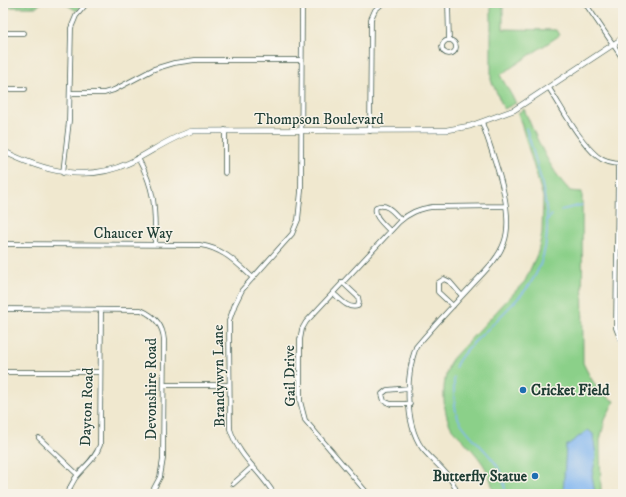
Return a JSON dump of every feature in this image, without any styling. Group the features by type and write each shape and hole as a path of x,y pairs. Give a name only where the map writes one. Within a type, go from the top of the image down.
{"street":[{"path":"63,173 69,121 71,28 76,16 87,3"},
{"name":"Brandywyn Lane","path":"274,494 235,443 230,429 229,321 242,290 292,234 298,220 302,191 302,3"},
{"path":"370,131 371,19 375,10 383,3"},
{"path":"448,3 449,40"},
{"path":"585,3 623,59"},
{"path":"3,33 24,33"},
{"name":"Thompson Boulevard","path":"3,151 45,169 63,173 101,171 128,163 180,135 192,131 447,130 482,122 514,110 623,38"},
{"path":"70,93 104,92 114,90 154,69 174,63 195,60 301,60"},
{"path":"549,88 587,145 598,157 606,162 623,164"},
{"path":"3,89 25,89"},
{"path":"457,494 450,480 417,439 411,421 409,388 410,363 416,347 494,261 504,242 507,225 506,206 501,179 482,122"},
{"path":"225,130 225,173"},
{"path":"138,158 148,177 153,194 155,207 155,245"},
{"path":"618,164 616,328 623,346"},
{"path":"390,231 376,216 376,207 385,205 401,220"},
{"name":"Gail Drive","path":"368,494 305,420 301,410 300,340 302,329 306,322 342,282 409,213 420,208 432,207 506,206"},
{"path":"617,234 623,234"},
{"name":"Chaucer Way","path":"3,244 210,246 226,254 253,278"},
{"path":"453,306 438,292 438,283 444,279 450,282 462,296"},
{"path":"332,293 349,306 354,308 358,306 358,297 342,282"},
{"name":"Devonshire Road","path":"3,309 141,310 149,314 160,325 164,340 163,459 160,477 151,494"},
{"name":"Dayton Road","path":"68,494 70,485 77,474 96,456 100,445 101,310"},
{"path":"3,372 100,372"},
{"path":"164,385 229,385"},
{"path":"409,388 387,390 382,394 384,401 388,404 410,404"},
{"path":"39,438 77,474"},
{"path":"234,484 252,467"}],"green space":[{"path":"3,3 41,3 37,7 3,7"},
{"path":"64,3 83,3 77,11"},
{"path":"491,3 503,3 503,29 557,30 560,35 500,75 516,103 504,109 491,80"},
{"path":"524,109 555,172 570,191 582,192 583,363 592,380 603,394 614,401 605,420 600,440 601,493 623,494 493,494 490,478 483,464 452,429 447,417 444,391 446,374 452,359 525,281 538,252 542,233 543,197 518,113"}],"water":[{"path":"588,430 593,434 596,456 592,476 595,494 563,494 566,446"}],"waterway":[{"path":"455,368 461,357 471,345 526,289 540,266 545,246 547,227 546,207 538,167 526,128"},
{"path":"561,210 582,205"},
{"path":"548,219 552,215"},
{"path":"454,377 455,404 459,420 465,429 495,462 504,482 505,494"}],"place":[{"name":"Cricket Field","path":"523,390"},
{"name":"Butterfly Statue","path":"535,476"}]}
